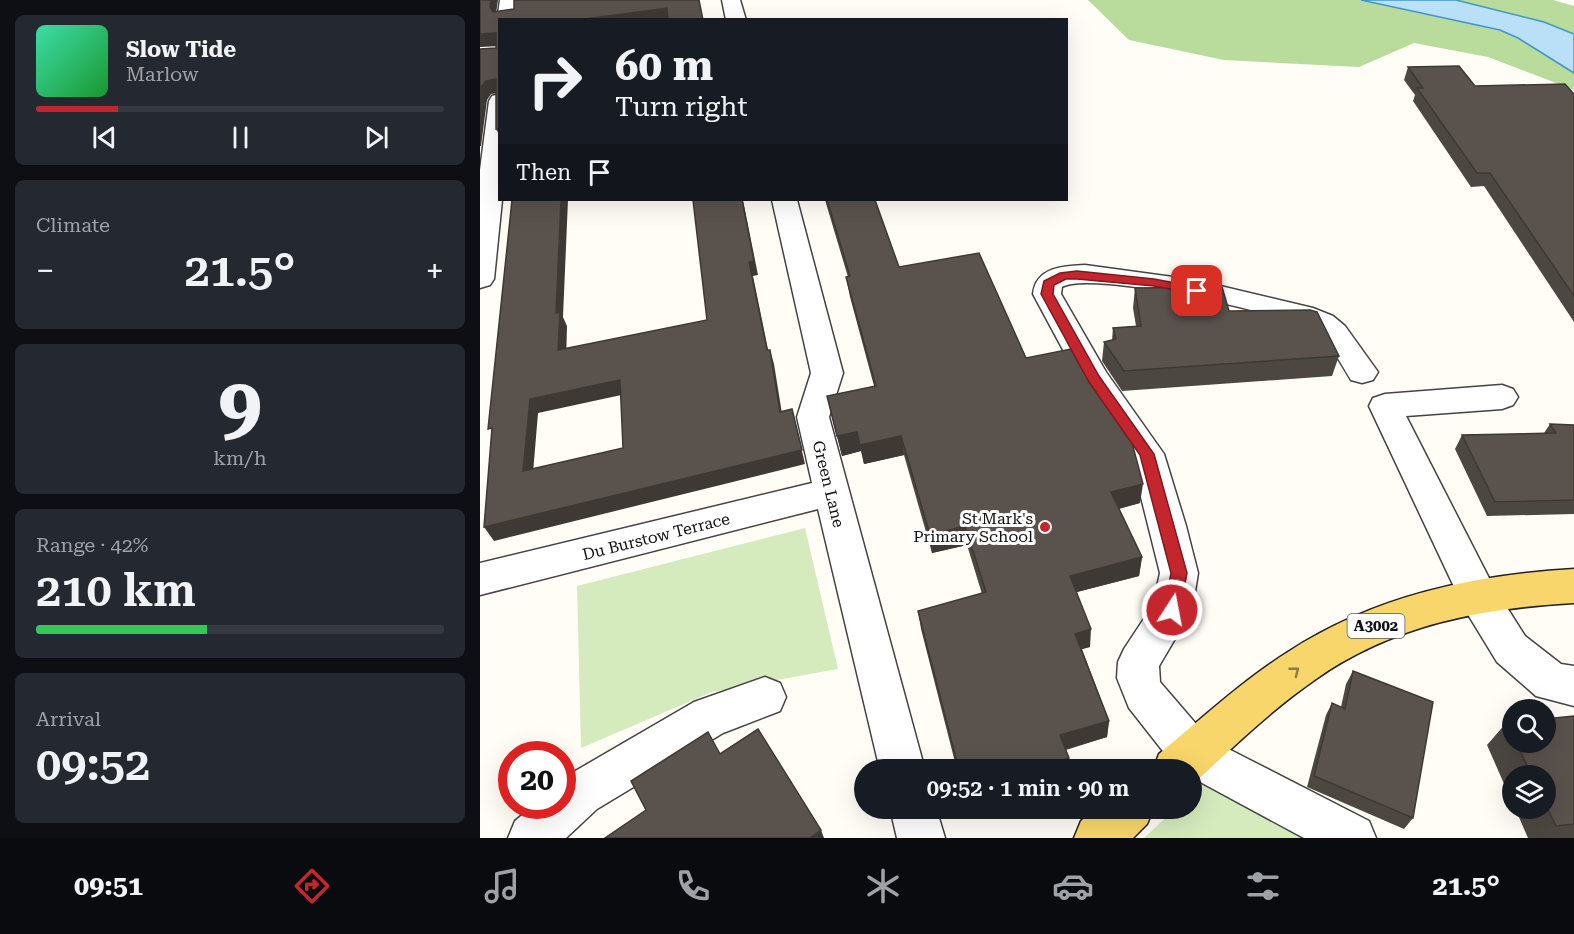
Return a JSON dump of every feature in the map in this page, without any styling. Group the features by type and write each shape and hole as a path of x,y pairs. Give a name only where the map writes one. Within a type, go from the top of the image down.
{"main road":[{"name":"A3002","path":"1188,759 1302,665 1396,616 1436,604 1478,596 1574,586"},
{"path":"1098,838 1119,819"}],"street":[{"path":"507,18 509,0"},
{"path":"731,0 736,18"},
{"path":"480,279 498,119"},
{"name":"Green Lane","path":"784,201 827,373 813,417 900,759"},
{"path":"1182,759 1144,694 1138,678 1139,662 1172,610 1179,573 1147,454 1094,379 1047,294 1048,283 1064,275 1091,275 1154,283 1262,302 1321,322 1339,336 1362,372"},
{"path":"1502,397 1385,406 1478,596 1511,650 1551,682 1574,686"},
{"name":"Du Burstow Terrace","path":"480,579 831,492"},
{"path":"532,838 581,793 709,717 765,697"},
{"path":"1202,770 1353,838"},
{"path":"916,819 921,838"}],"green space":[{"path":"1088,0 1361,0 1419,10 1478,23 1523,40 1574,73 1574,90 1488,57 1414,43 1359,67 1224,60 1129,40"},
{"path":"1456,0 1553,0 1574,6 1574,34 1544,22"},
{"path":"805,528 838,669 712,692 581,748 577,586"},
{"path":"1215,772 1333,838 1144,838 1164,819 1202,819 1202,784"}],"water":[{"path":"1361,0 1456,0 1544,22 1574,34 1574,73 1518,38 1500,30"}],"building":[{"path":"480,0 491,0 490,7 493,12 514,9 514,0 699,0 703,18 668,18 667,8 593,18 498,18 498,128 496,129 496,79 486,81 481,87 480,94 480,49 496,48 496,33 480,34"},
{"path":"1459,66 1475,86 1565,84 1574,94 1574,296 1490,173 1477,173 1417,88 1423,88 1408,67"},
{"path":"512,201 561,201 556,313 560,312 558,350 707,320 693,201 742,201 754,261 749,262 767,350 770,350 780,412 792,409 802,450 484,527 492,428 488,429","holes":["620,380 623,448 523,471 530,399"]},
{"path":"827,201 875,201 899,267 979,253 1026,358 1071,349 1082,369 1131,439 1143,484 1111,492 1142,557 1070,576 1091,629 1075,634 1109,721 1060,735 1069,758 956,759 918,611 986,592 965,526 930,535 901,436 860,445 857,432 837,436 827,396 876,386 846,277 850,276"},
{"path":"1222,287 1229,311 1310,310 1317,312 1339,356 1124,371 1104,342 1116,339 1113,328 1141,326 1135,288"},
{"path":"1550,424 1574,425 1574,500 1495,502 1462,435 1556,433"},
{"path":"1353,671 1433,702 1413,818 1314,776 1332,703 1345,709"},
{"path":"1574,716 1574,824 1556,826 1553,819 1556,819 1556,765 1527,765 1521,753 1556,753 1556,718"},
{"path":"758,729 821,830 810,838 605,838 646,810 631,781 708,732 720,754"}],"place":[{"name":"St Mark's Primary School","path":"1045,527"}],"route":[{"path":"1172,610 1179,573 1147,454 1094,379 1047,294 1048,283 1064,275 1091,275 1197,291"}]}
